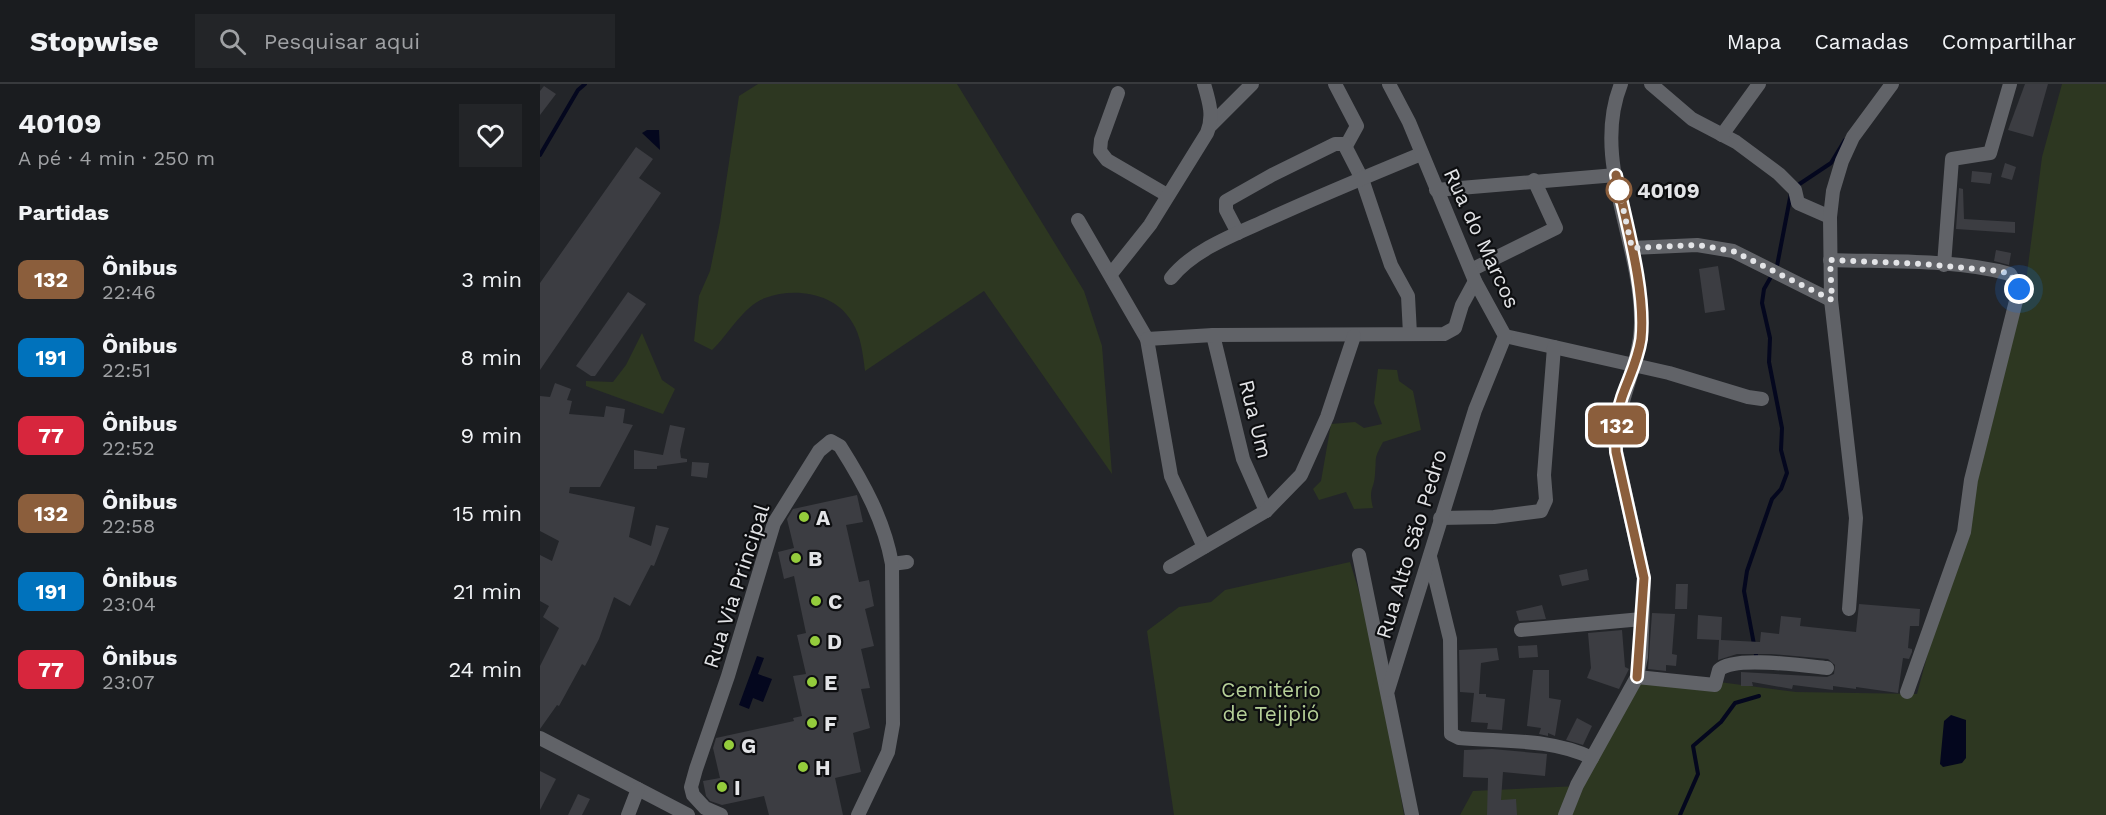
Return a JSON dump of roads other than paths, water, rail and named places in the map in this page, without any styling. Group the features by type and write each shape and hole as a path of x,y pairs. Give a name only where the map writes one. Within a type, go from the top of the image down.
{"street":[{"path":"1204,84 1211,107 1211,125"},
{"path":"1111,274 1150,225 1211,125 1252,84"},
{"path":"1238,233 1225,207 1229,199 1272,175 1343,144 1357,126 1335,84"},
{"name":"Rua do Marcos","path":"1389,84 1422,154 1473,275 1505,336 1475,410"},
{"path":"1565,815 1592,758 1637,677 1642,619 1644,578 1616,452 1615,435 1622,396 1634,367 1641,340 1641,316 1632,248 1616,175 1610,126 1613,107 1622,84"},
{"path":"1651,84 1692,119 1736,142 1792,185 1798,203 1830,218"},
{"path":"1722,135 1760,84"},
{"path":"1849,609 1856,518 1832,300 1830,218 1833,191 1842,160 1853,137 1892,84"},
{"path":"1944,265 1952,159 1957,156 1985,156 1990,153 2008,86"},
{"path":"1118,93 1100,146 1103,156 1167,195"},
{"path":"1343,144 1362,179 1381,241 1408,296 1410,334"},
{"path":"1171,278 1184,264 1238,233 1422,154"},
{"path":"1436,190 1534,180 1616,175"},
{"path":"1147,339 1213,335 1444,334 1453,330 1473,275 1556,228 1534,180"},
{"path":"1078,220 1147,339 1171,476 1204,547"},
{"path":"1632,248 1697,245 1733,251 1832,300"},
{"path":"1830,260 1944,265 2010,274 2019,289 1971,480 1964,532 1907,692"},
{"name":"Rua Um","path":"1213,335 1243,459 1266,511"},
{"path":"1170,567 1266,511 1301,475 1314,449 1354,336"},
{"path":"1505,336 1634,367 1670,373 1748,398 1762,399"},
{"path":"1440,518 1494,517 1541,511 1546,500 1545,463 1554,347"},
{"name":"Rua Alto São Pedro","path":"1388,690 1475,410"},
{"name":"Rua Via Principal","path":"721,815 705,808 693,795 691,787 696,769 738,644 774,523 826,442 835,442 840,446 861,479 878,512 888,540 892,564 892,724 888,752 858,815"},
{"path":"1359,555 1412,815"},
{"path":"1430,557 1450,639 1451,734 1459,738 1543,743 1563,747 1592,758"},
{"path":"892,564 907,562"},
{"path":"1521,630 1642,619"},
{"path":"1637,677 1715,685 1719,670 1727,664 1770,663 1827,668"},
{"path":"540,738 688,815"},
{"path":"627,815 638,789"}],"water":[{"path":"647,130 659,130 660,150 642,133"},
{"path":"757,656 764,658 758,674 772,679 763,702 753,698 749,709 739,705"},
{"path":"1951,715 1966,720 1966,758 1962,763 1943,767 1940,764 1944,721"}],"waterway":[{"path":"540,155 578,90 585,84"},
{"path":"1795,187 1831,163 1845,140"},
{"path":"1777,266 1791,193"},
{"path":"1756,655 1744,591 1747,571 1772,499 1781,489 1787,473 1781,450 1782,428 1769,362 1770,338 1762,303 1764,289 1772,275"},
{"path":"1680,815 1698,774 1693,746 1721,722 1735,703 1759,696"}],"place":[{"name":"40109","path":"1619,190"},
{"name":"A","path":"804,517"},
{"name":"B","path":"796,558"},
{"name":"C","path":"816,601"},
{"name":"D","path":"815,641"},
{"name":"E","path":"812,682"},
{"name":"F","path":"812,723"},
{"name":"G","path":"729,745"},
{"name":"H","path":"803,767"},
{"name":"I","path":"722,787"}],"park label":[{"name":"Cemitério de Tejipió","path":"1271,701"}]}
